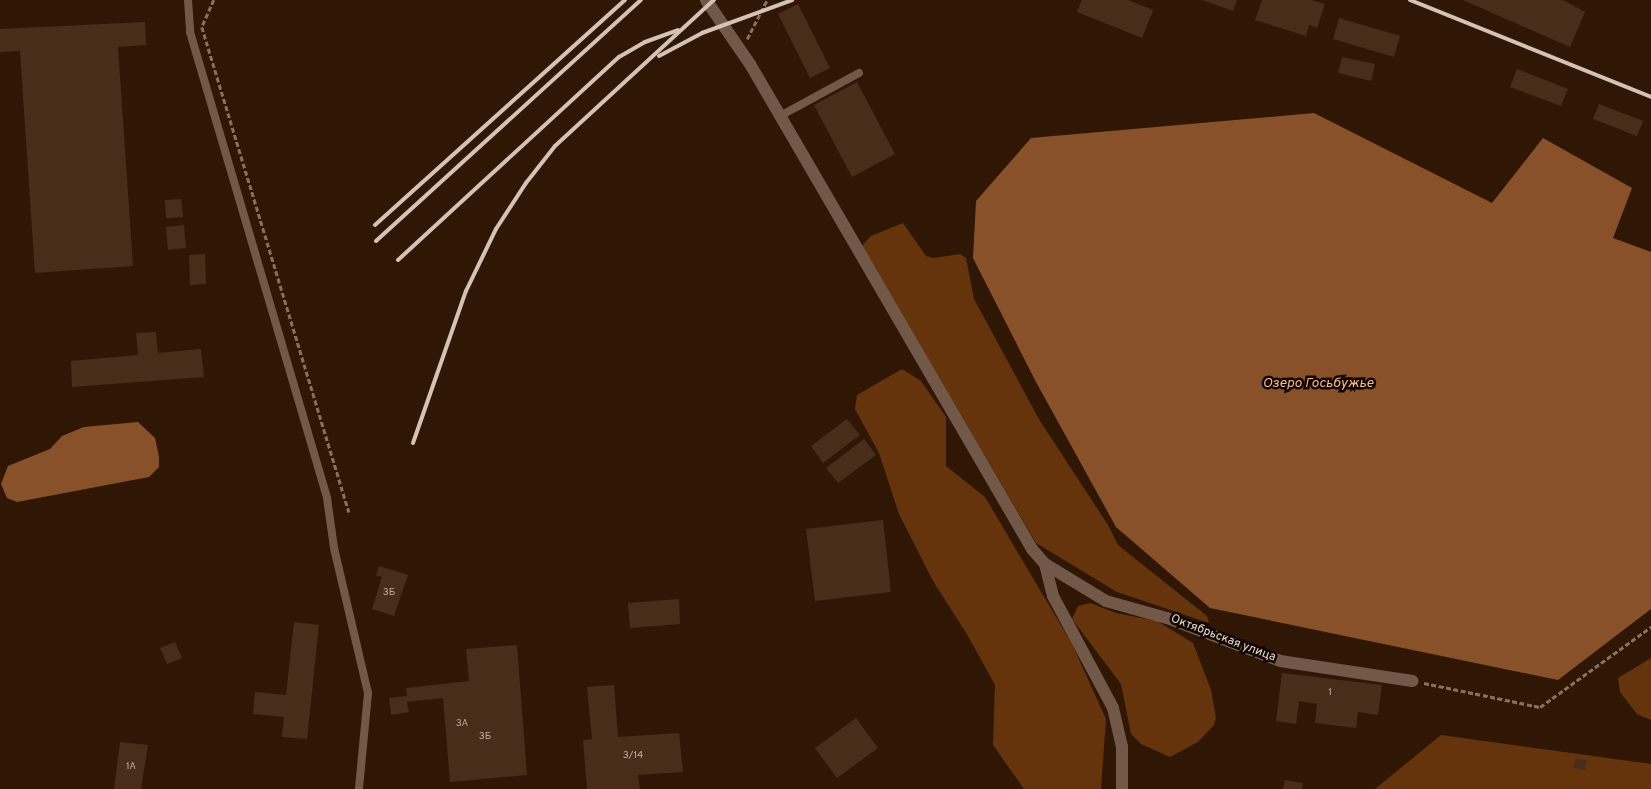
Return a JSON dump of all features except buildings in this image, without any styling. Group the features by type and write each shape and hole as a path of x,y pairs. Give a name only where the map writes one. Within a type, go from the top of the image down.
{"street":[{"path":"706,0 741,50 1032,549 1045,564 1053,596 1113,708 1122,746 1122,789"},
{"name":"Октябрьская улица","path":"1045,564 1106,601 1167,618 1280,661 1413,681"}],"lane":[{"path":"188,0 190,32 327,498 334,548 368,693 359,789"},
{"path":"780,116 859,73"}],"path":[{"path":"214,0 202,28 349,512"},
{"path":"741,50 767,0"},
{"path":"1413,681 1540,707 1651,627"}],"shaded area":[{"path":"903,223 926,256 933,258 960,254 966,258 974,299 1040,421 1108,525 1118,545 1207,616 1209,623 1117,592 1036,543 862,246 871,236"},
{"path":"902,369 921,381 946,417 946,466 985,497 1072,644 1106,719 1101,789 1024,789 993,745 995,685 968,636 933,581 899,514 879,453 855,409 857,395"},
{"path":"1090,603 1116,613 1157,621 1193,643 1211,690 1216,718 1214,725 1198,742 1170,757 1141,744 1131,734 1121,684 1072,619 1078,606"},
{"path":"1651,658 1651,720 1637,714 1620,692 1618,678"},
{"path":"1441,735 1651,764 1651,789 1375,789"}],"water":[{"name":"Озеро Госьбужье","path":"1314,113 1492,203 1543,138 1632,188 1613,238 1651,252 1651,609 1558,680 1210,608 1116,527 1036,382 973,258 976,201 1031,138"},
{"path":"138,422 155,438 159,457 159,467 149,477 17,502 7,498 1,484 8,466 50,449 62,436 84,427"}],"railway":[{"path":"375,225 625,0"},
{"path":"376,241 641,0"},
{"path":"413,443 466,291 496,229 526,183 555,146 714,0"},
{"path":"659,56 702,33 792,0"},
{"path":"1410,0 1651,97"},
{"path":"398,260 619,57 645,42 678,30"}]}
